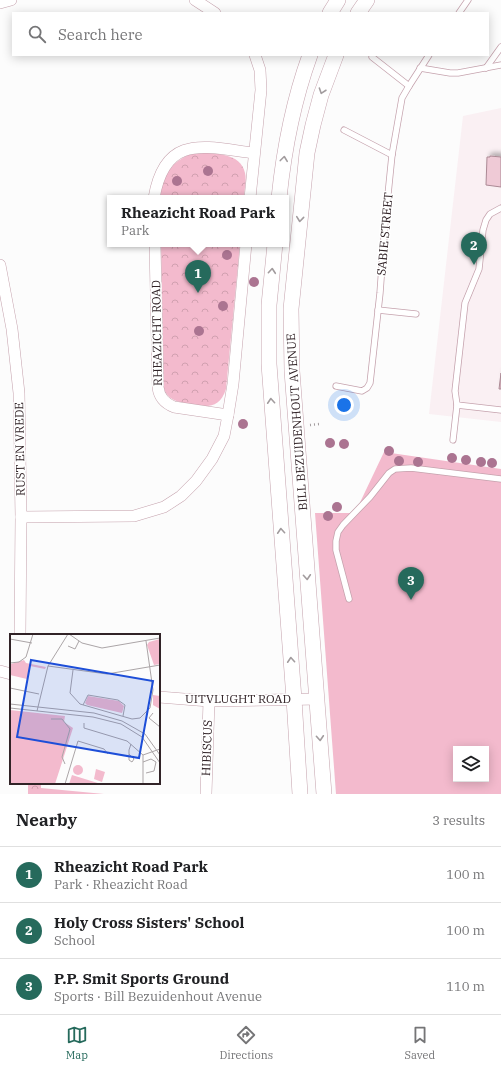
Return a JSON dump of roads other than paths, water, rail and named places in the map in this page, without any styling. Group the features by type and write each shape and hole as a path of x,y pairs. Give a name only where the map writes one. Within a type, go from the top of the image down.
{"main road":[{"path":"331,12 338,0"},
{"path":"359,12 367,0"},
{"path":"279,195 284,153 289,126 298,90 310,56"},
{"name":"BILL BEZUIDENHOUT AVENUE","path":"324,794 293,379 291,309 312,125 321,95 336,56"},
{"name":"BILL BEZUIDENHOUT AVENUE","path":"275,247 269,305 269,364 300,794"}],"street":[{"path":"0,3 11,0"},
{"path":"195,0 213,12"},
{"path":"250,195 261,90 260,70 255,56"},
{"path":"155,195 161,172 170,160 182,151 201,146 254,153"},
{"name":"RHEAZICHT ROAD","path":"155,247 159,392 164,402 174,408 228,415"},
{"path":"21,517 134,516 164,507 181,496 196,481 212,459 224,436 233,384 246,247"},
{"name":"RUST EN VREDE","path":"0,265 12,329 19,392 21,517 20,634"},
{"path":"0,671 10,674"},
{"name":"UITVLUGHT ROAD","path":"160,697 209,701 318,699"},
{"name":"HIBISCUS","path":"206,794 209,701"}],"lane":[{"path":"460,12 468,0"},
{"path":"486,68 501,47"},
{"name":"SABIE STREET","path":"336,386 362,391 368,388 370,383 378,310 384,224 392,155 402,98 428,56"},
{"path":"372,57 409,86"},
{"path":"420,68 450,73 501,65"},
{"path":"344,130 392,155"},
{"path":"453,440 456,391 465,303 479,269 483,230 486,220 490,214 501,208"},
{"path":"378,310 416,314"},
{"path":"456,405 501,410"},
{"path":"349,599 336,550 338,532 370,497 389,473 395,469 411,468 501,479"}],"place":[{"name":"Holy Cross Sisters' School","path":"474,265"},
{"name":"Rheazicht Road Park","path":"198,293"},
{"name":"P.P. Smit Sports Ground","path":"411,600"}]}
